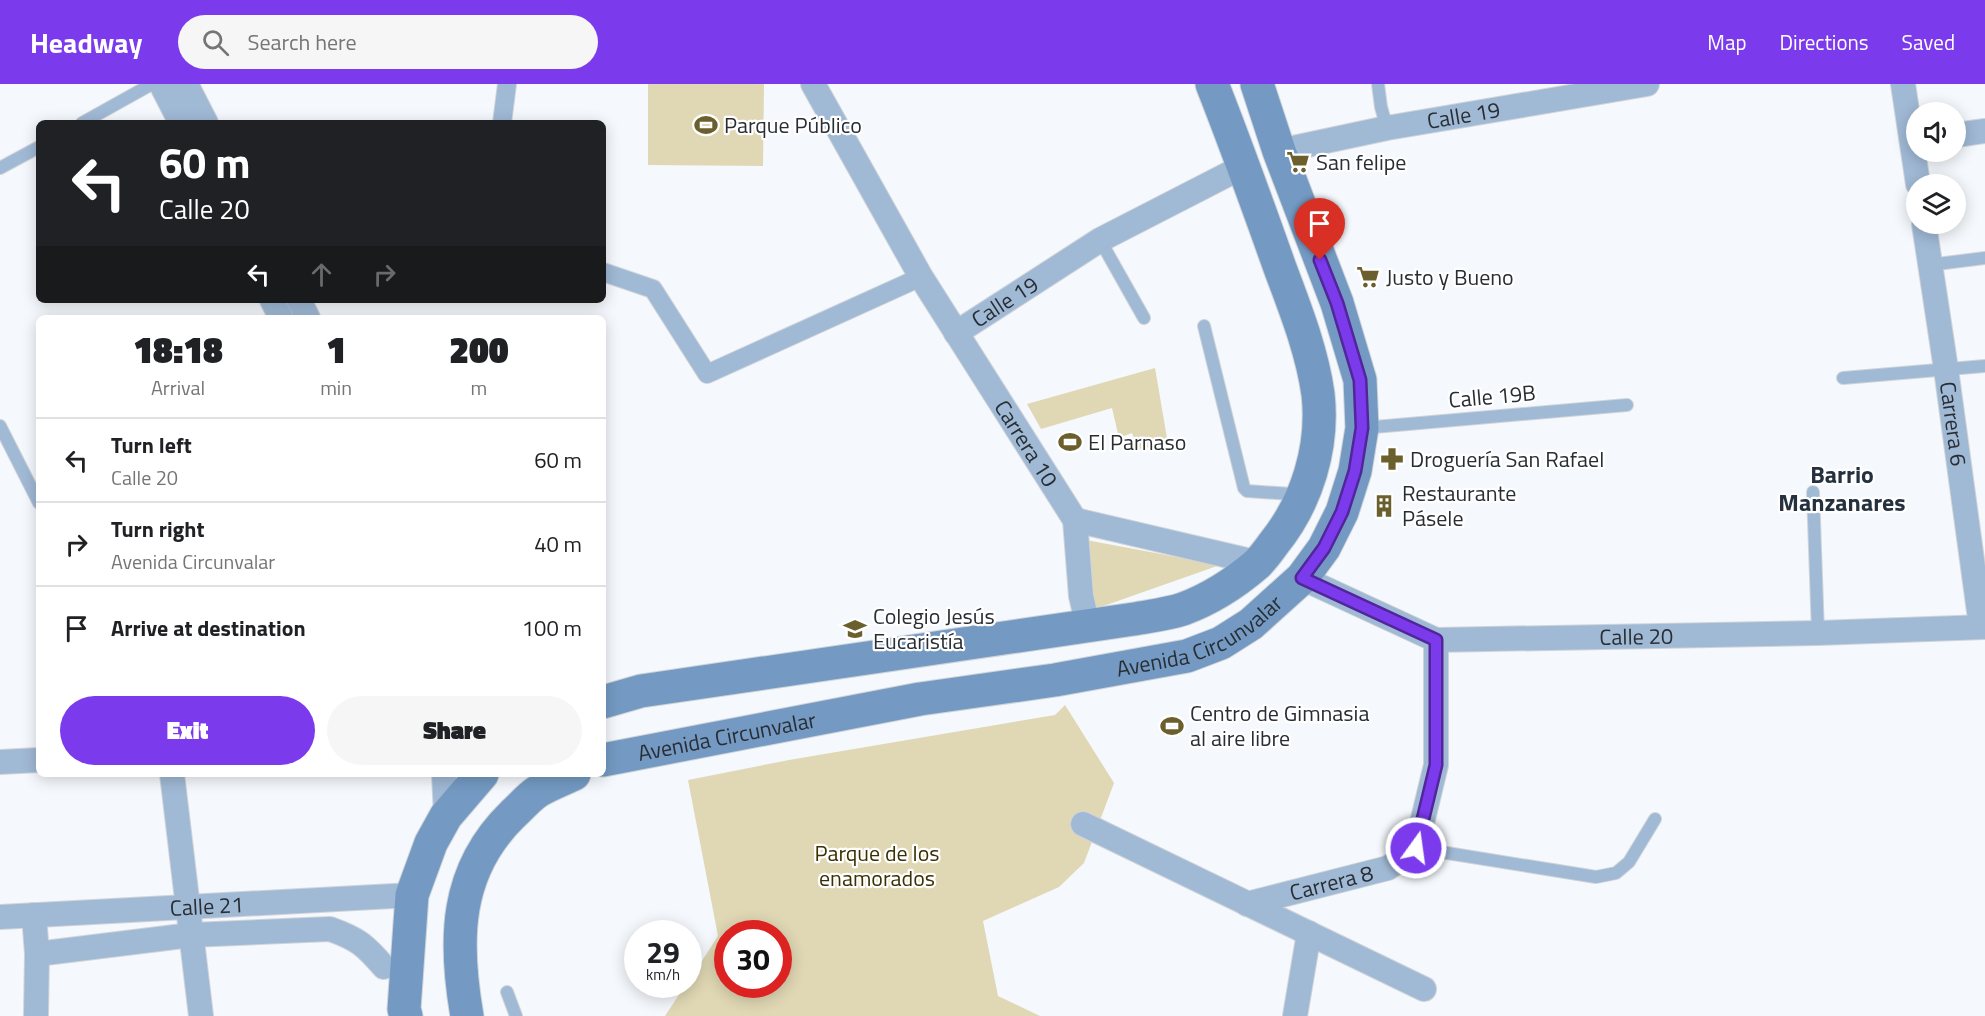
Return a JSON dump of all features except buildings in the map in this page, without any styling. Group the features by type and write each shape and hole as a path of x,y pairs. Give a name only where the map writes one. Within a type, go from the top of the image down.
{"main road":[{"name":"Avenida Circunvalar","path":"606,701 641,691 1088,626 1182,609 1226,588 1259,563 1285,529 1302,499 1313,465 1318,430 1318,395 1311,360 1298,317 1212,84"},
{"name":"Avenida Circunvalar","path":"606,759 920,699 1187,656 1221,643 1251,624 1302,578 1324,548 1342,512 1355,471 1362,428 1360,380 1340,314 1279,151 1257,84"},
{"path":"1088,626 1098,672"},
{"path":"406,1016 404,1009 412,895 431,843 446,816 479,777"},
{"path":"467,1016 459,950 464,894 477,864 500,827 536,793 568,777"}],"street":[{"path":"161,84 179,120"},
{"path":"186,84 204,120"},
{"path":"502,120 507,84"},
{"name":"Carrera 10","path":"813,84 921,277 1075,520 1081,596 1088,626"},
{"name":"Calle 19","path":"1279,151 1387,128 1647,84"},
{"path":"1904,84 1907,102"},
{"path":"1966,134 1985,131"},
{"name":"Calle 19","path":"956,333 1100,240 1244,166"},
{"name":"Carrera 6","path":"1924,234 1983,627"},
{"path":"606,273 653,290 707,374 921,277"},
{"path":"1075,520 1259,563"},
{"name":"Calle 20","path":"1302,578 1436,640 1818,633 1983,627"},
{"path":"1416,848 1436,765 1436,640"},
{"path":"0,762 36,760"},
{"path":"172,777 201,1016"},
{"path":"444,777 446,816"},
{"path":"1083,824 1424,989"},
{"name":"Carrera 8","path":"1247,904 1388,868 1416,848"},
{"name":"Calle 21","path":"0,917 412,895"},
{"path":"34,915 37,954 36,1016"},
{"name":"Calle 21","path":"37,954 191,935 330,929 350,936 364,945 384,967"},
{"path":"1295,1016 1308,933"}],"lane":[{"path":"87,120 152,84"},
{"path":"1378,84 1387,128"},
{"path":"0,168 36,149"},
{"path":"1100,240 1144,318"},
{"path":"1929,265 1985,258"},
{"path":"1204,326 1244,488 1247,491 1292,494 1302,499"},
{"path":"1843,378 1985,366"},
{"name":"Calle 19B","path":"1362,428 1627,405"},
{"path":"0,426 36,497"},
{"path":"1813,492 1818,633"},
{"path":"1416,848 1596,877 1616,873 1629,862 1655,819"},
{"path":"507,992 516,1016"}],"green space":[{"name":"Parque Público","path":"648,84 764,84 763,166 648,165"},
{"path":"1155,368 1168,444 1139,449 1132,433 1119,438 1112,408 1041,429 1027,404"},
{"path":"1086,540 1220,565 1095,609 1084,578"},
{"name":"Parque de los enamorados","path":"1065,705 1114,783 1084,863 1059,887 983,921 998,996 1040,1016 665,1016 677,998 702,998 702,961 714,942 714,998 792,998 792,920 715,920 688,780 789,760 1055,715"}],"place":[{"name":"Parque Público","path":"706,125"},
{"name":"San felipe","path":"1298,162"},
{"name":"Justo y Bueno","path":"1368,277"},
{"name":"El Parnaso","path":"1070,442"},
{"name":"Droguería San Rafael","path":"1392,459"},
{"name":"Restaurante Pásele","path":"1384,506"},
{"name":"Colegio Jesús Eucaristía","path":"855,629"},
{"name":"Centro de Gimnasia al aire libre","path":"1172,726"}],"district":[{"name":"Barrio Manzanares","path":"1842,488"}],"route":[{"path":"1320,260 1337,303 1360,380 1362,428 1355,471 1342,512 1324,548 1302,578 1436,640 1436,765 1416,848"}]}
